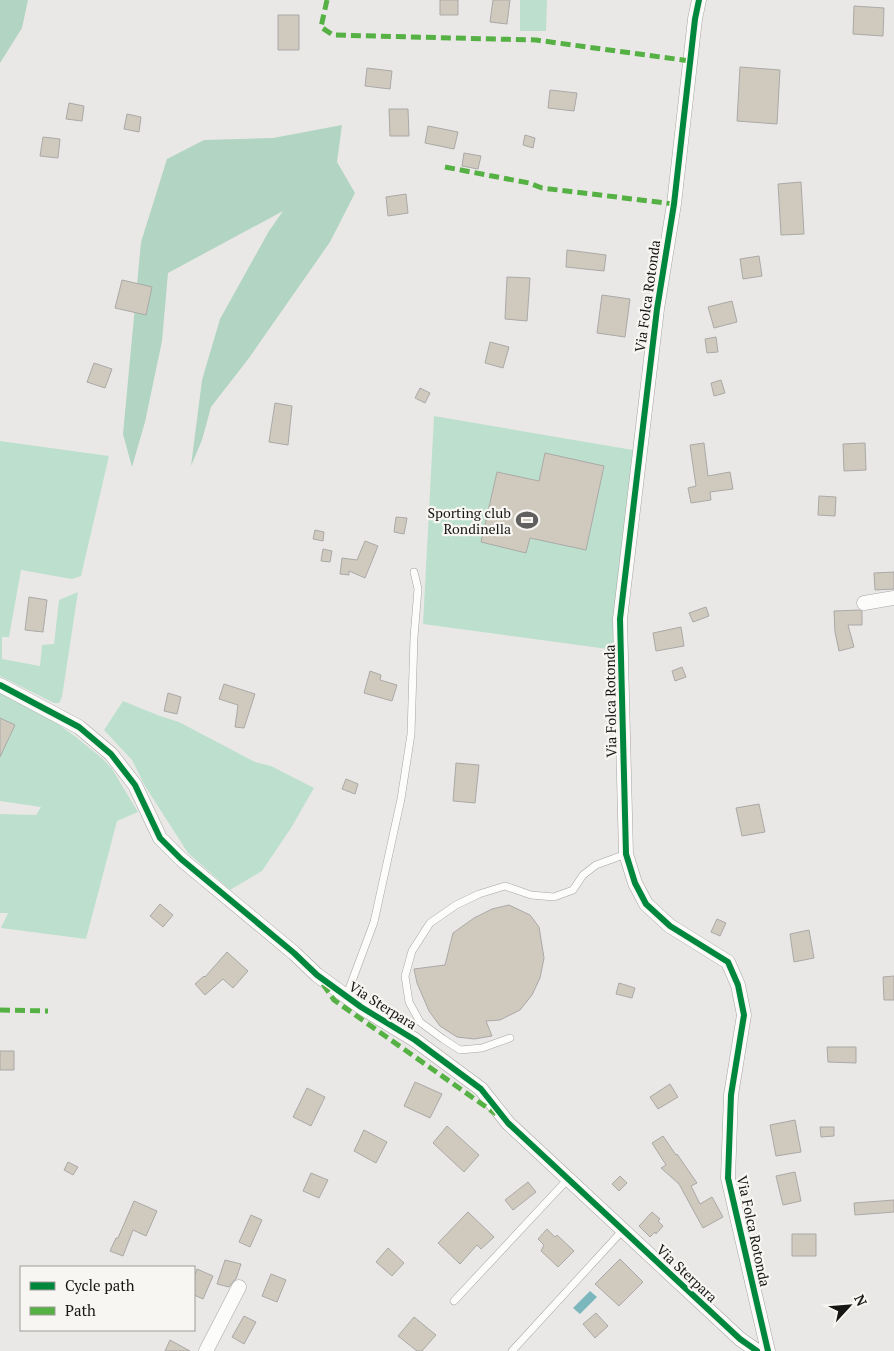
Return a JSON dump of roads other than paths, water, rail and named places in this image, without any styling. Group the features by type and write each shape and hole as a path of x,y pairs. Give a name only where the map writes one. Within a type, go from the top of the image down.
{"street":[{"name":"Via Folca Rotonda","path":"699,0 695,19 674,204 656,319 620,618 626,854 635,883 646,904 670,926 728,962 738,985 744,1015 731,1095 728,1178 768,1351"},
{"path":"864,603 894,598"},
{"name":"Via Sterpara","path":"0,685 79,727 111,754 135,785 160,838 180,859 287,947 317,975 346,997 415,1040 481,1089 508,1123 740,1339 757,1351"},
{"path":"206,1351 239,1287"}],"lane":[{"path":"346,997 374,922 401,799 411,734 414,637 418,589 414,572"},
{"path":"510,1038 482,1048 460,1050 420,1022 409,1002 405,976 412,951 416,944 430,923 456,905 480,894 505,886 530,895 554,897 573,890 583,875 596,865 626,854"},
{"path":"454,1301 568,1179"},
{"path":"512,1351 623,1230"}],"water":[{"path":"590,1291 597,1297 580,1314 573,1308"}],"place":[{"name":"Sporting club Rondinella","path":"527,520"}]}
